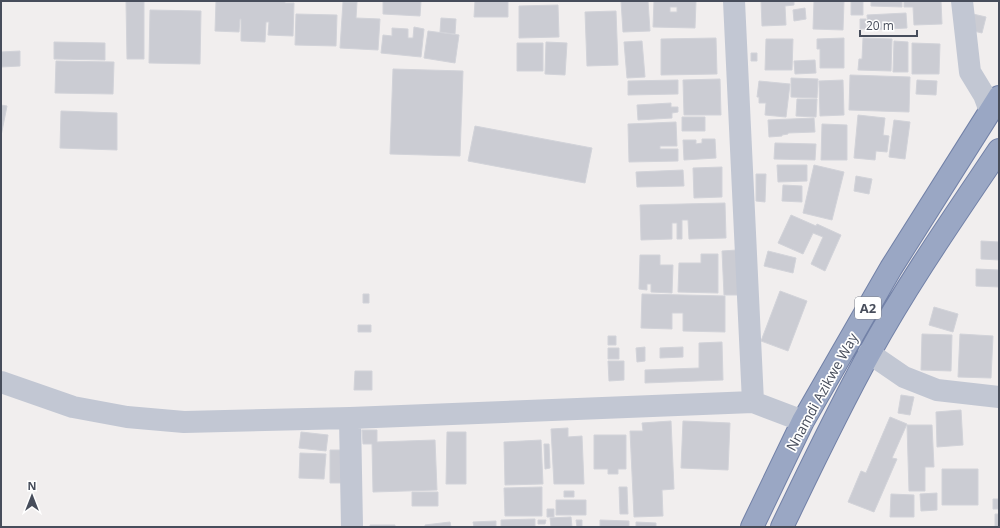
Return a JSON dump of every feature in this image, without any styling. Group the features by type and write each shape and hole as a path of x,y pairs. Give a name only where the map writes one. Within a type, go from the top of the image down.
{"highway":[{"name":"Nnamdi Azikwe Way","path":"752,527 803,421 891,268 994,104"},
{"name":"Nnamdi Azikwe Way","path":"782,527 828,430 869,353 920,269 999,150"}],"street":[{"path":"734,1 752,402"},
{"path":"962,1 970,72 984,95 994,104"},
{"path":"869,353 904,377 937,390 999,397"},
{"path":"1,382 73,407 127,417 184,422 350,418 752,402 803,421"},
{"path":"350,418 352,527"}],"building":[{"path":"126,1 144,1 144,59 127,59"},
{"path":"216,1 285,1 285,3 294,3 293,36 268,35 269,22 266,22 265,42 241,41 241,19 239,32 215,31"},
{"path":"383,1 421,1 420,16 383,14"},
{"path":"475,1 508,1 508,17 474,17"},
{"path":"621,1 648,1 650,31 623,32"},
{"path":"654,1 696,1 695,28 653,27","holes":["670,7 677,7 677,12 670,12"]},
{"path":"761,1 794,1 794,5 785,6 786,25 762,26"},
{"path":"814,1 844,1 843,30 813,29"},
{"path":"851,1 863,1 863,15 851,15"},
{"path":"871,1 902,1 902,7 871,6"},
{"path":"904,1 941,1 942,24 914,25 913,7 904,7"},
{"path":"343,2 357,2 356,18 380,19 378,50 340,48"},
{"path":"558,5 559,37 519,38 519,6"},
{"path":"805,8 806,19 794,21 793,10"},
{"path":"150,10 201,11 200,64 149,63"},
{"path":"616,11 618,65 587,66 585,12"},
{"path":"906,13 907,28 868,30 867,15"},
{"path":"296,14 337,15 336,46 295,45"},
{"path":"973,14 986,17 982,33 969,30"},
{"path":"441,18 456,19 455,34 440,32"},
{"path":"860,19 866,19 866,29 860,29"},
{"path":"414,27 424,29 421,57 381,53 383,35 392,36 392,28 408,29 408,38 413,38"},
{"path":"428,31 459,35 455,63 424,58"},
{"path":"716,38 717,74 661,75 661,39"},
{"path":"844,38 844,68 820,68 820,49 817,49 817,39"},
{"path":"863,38 892,39 891,71 858,70 859,59 862,59"},
{"path":"766,39 793,39 792,70 765,70"},
{"path":"642,41 645,77 627,78 624,42"},
{"path":"894,41 908,42 908,72 893,72"},
{"path":"54,42 105,43 105,60 54,59"},
{"path":"546,42 567,43 565,75 545,74"},
{"path":"517,43 543,43 543,71 517,71"},
{"path":"912,43 940,44 939,74 912,74"},
{"path":"20,51 20,66 1,67 1,52"},
{"path":"751,53 757,53 757,61 751,61"},
{"path":"815,60 816,73 795,74 794,61"},
{"path":"56,61 114,62 113,94 55,93"},
{"path":"393,69 463,71 460,156 390,154"},
{"path":"850,75 910,77 909,112 849,110"},
{"path":"791,78 818,79 817,98 791,97"},
{"path":"720,79 721,115 684,115 683,80"},
{"path":"678,80 678,94 628,95 628,81"},
{"path":"843,80 844,115 820,116 819,81"},
{"path":"917,80 937,81 936,95 916,94"},
{"path":"759,81 790,84 786,117 765,115 766,103 759,103 759,97 757,97"},
{"path":"797,99 817,99 816,117 796,116"},
{"path":"671,103 671,107 678,107 678,112 672,113 672,118 638,120 637,105"},
{"path":"1,105 7,106 1,136"},
{"path":"61,111 117,113 117,150 60,148"},
{"path":"858,115 885,118 883,135 889,136 887,152 876,151 875,160 854,158"},
{"path":"682,117 705,117 705,131 682,131"},
{"path":"814,118 815,132 788,133 782,136 769,137 768,120"},
{"path":"894,120 910,122 905,159 889,157"},
{"path":"676,122 677,146 660,146 660,149 678,149 678,161 629,162 628,124"},
{"path":"822,124 847,125 847,160 821,160"},
{"path":"475,126 592,148 585,183 468,161"},
{"path":"702,139 715,139 716,158 684,160 683,140 696,140 696,144 702,143"},
{"path":"775,143 816,144 815,160 774,159"},
{"path":"777,165 807,165 807,181 778,182"},
{"path":"814,165 844,172 832,220 803,213"},
{"path":"722,167 722,197 694,198 693,168"},
{"path":"683,170 684,186 637,187 636,172"},
{"path":"756,174 766,174 765,202 756,201"},
{"path":"856,176 872,179 869,194 854,191"},
{"path":"783,185 802,186 802,202 782,201"},
{"path":"725,203 726,238 689,239 688,220 682,220 682,239 677,239 677,223 672,223 672,239 641,240 640,205"},
{"path":"791,215 816,226 817,224 841,235 825,271 811,264 823,237 813,233 803,254 778,243"},
{"path":"981,241 999,242 999,260 981,259"},
{"path":"737,250 739,295 724,295 722,251"},
{"path":"768,251 796,258 793,273 764,266"},
{"path":"701,254 718,254 718,293 678,292 679,263 701,263"},
{"path":"640,255 660,255 660,265 673,265 672,293 651,292 651,284 647,284 647,290 639,289"},
{"path":"976,269 999,270 999,287 976,286"},
{"path":"780,291 807,301 788,351 761,341"},
{"path":"363,294 369,294 369,303 363,303"},
{"path":"642,294 725,296 725,332 683,331 683,313 672,313 672,329 641,328"},
{"path":"934,307 958,314 953,332 929,325"},
{"path":"358,325 371,325 371,332 358,332"},
{"path":"922,334 952,335 951,371 921,370"},
{"path":"960,334 993,336 991,378 958,377"},
{"path":"608,336 616,336 616,345 608,345"},
{"path":"722,342 723,380 645,383 645,370 699,368 699,343"},
{"path":"645,347 645,361 637,362 636,348"},
{"path":"683,347 683,357 660,358 660,348"},
{"path":"608,348 619,348 619,359 608,359"},
{"path":"608,361 624,361 624,380 609,381"},
{"path":"355,371 372,371 372,390 354,390"},
{"path":"901,395 914,397 910,415 898,413"},
{"path":"961,410 963,445 937,447 936,412"},
{"path":"890,417 907,424 892,458 897,459 874,512 848,502 861,471 866,473"},
{"path":"671,421 674,489 662,490 663,516 634,517 630,431 643,431 642,423"},
{"path":"683,421 730,423 728,470 681,468"},
{"path":"907,425 932,425 934,467 925,467 925,491 909,491"},
{"path":"568,428 568,437 582,436 584,484 554,484 551,429"},
{"path":"362,430 377,430 377,442 435,440 437,490 373,492 372,444 363,444"},
{"path":"301,432 328,435 326,451 299,448"},
{"path":"447,432 466,432 466,484 446,484"},
{"path":"594,435 626,435 626,469 618,469 618,474 608,474 608,469 594,469"},
{"path":"541,440 543,484 505,485 504,442"},
{"path":"544,444 549,444 550,468 545,469"},
{"path":"330,450 342,450 341,483 330,483"},
{"path":"300,453 326,454 324,479 299,478"},
{"path":"942,469 978,469 978,505 942,505"},
{"path":"542,487 542,516 505,516 504,488"},
{"path":"619,487 627,487 628,514 620,514"},
{"path":"564,491 574,491 574,497 564,497"},
{"path":"412,492 438,492 438,506 412,506"},
{"path":"937,493 937,510 921,511 920,494"},
{"path":"891,494 914,495 914,517 890,517"},
{"path":"993,499 999,499 999,509 993,509"},
{"path":"556,500 586,500 586,515 556,515"},
{"path":"547,509 554,509 554,517 547,517"},
{"path":"995,514 999,514 999,527 995,527"},
{"path":"571,517 572,527 551,527 550,518"},
{"path":"535,519 535,527 501,527 501,520"},
{"path":"538,520 546,520 545,524 538,524"},
{"path":"576,520 582,520 582,527 577,527"},
{"path":"600,520 629,521 629,527 600,527"},
{"path":"496,521 496,527 474,527 473,522"},
{"path":"450,522 451,527 425,527 425,525"},
{"path":"636,522 656,523 656,527 636,527"},
{"path":"370,525 395,525 395,527 370,527"}]}
